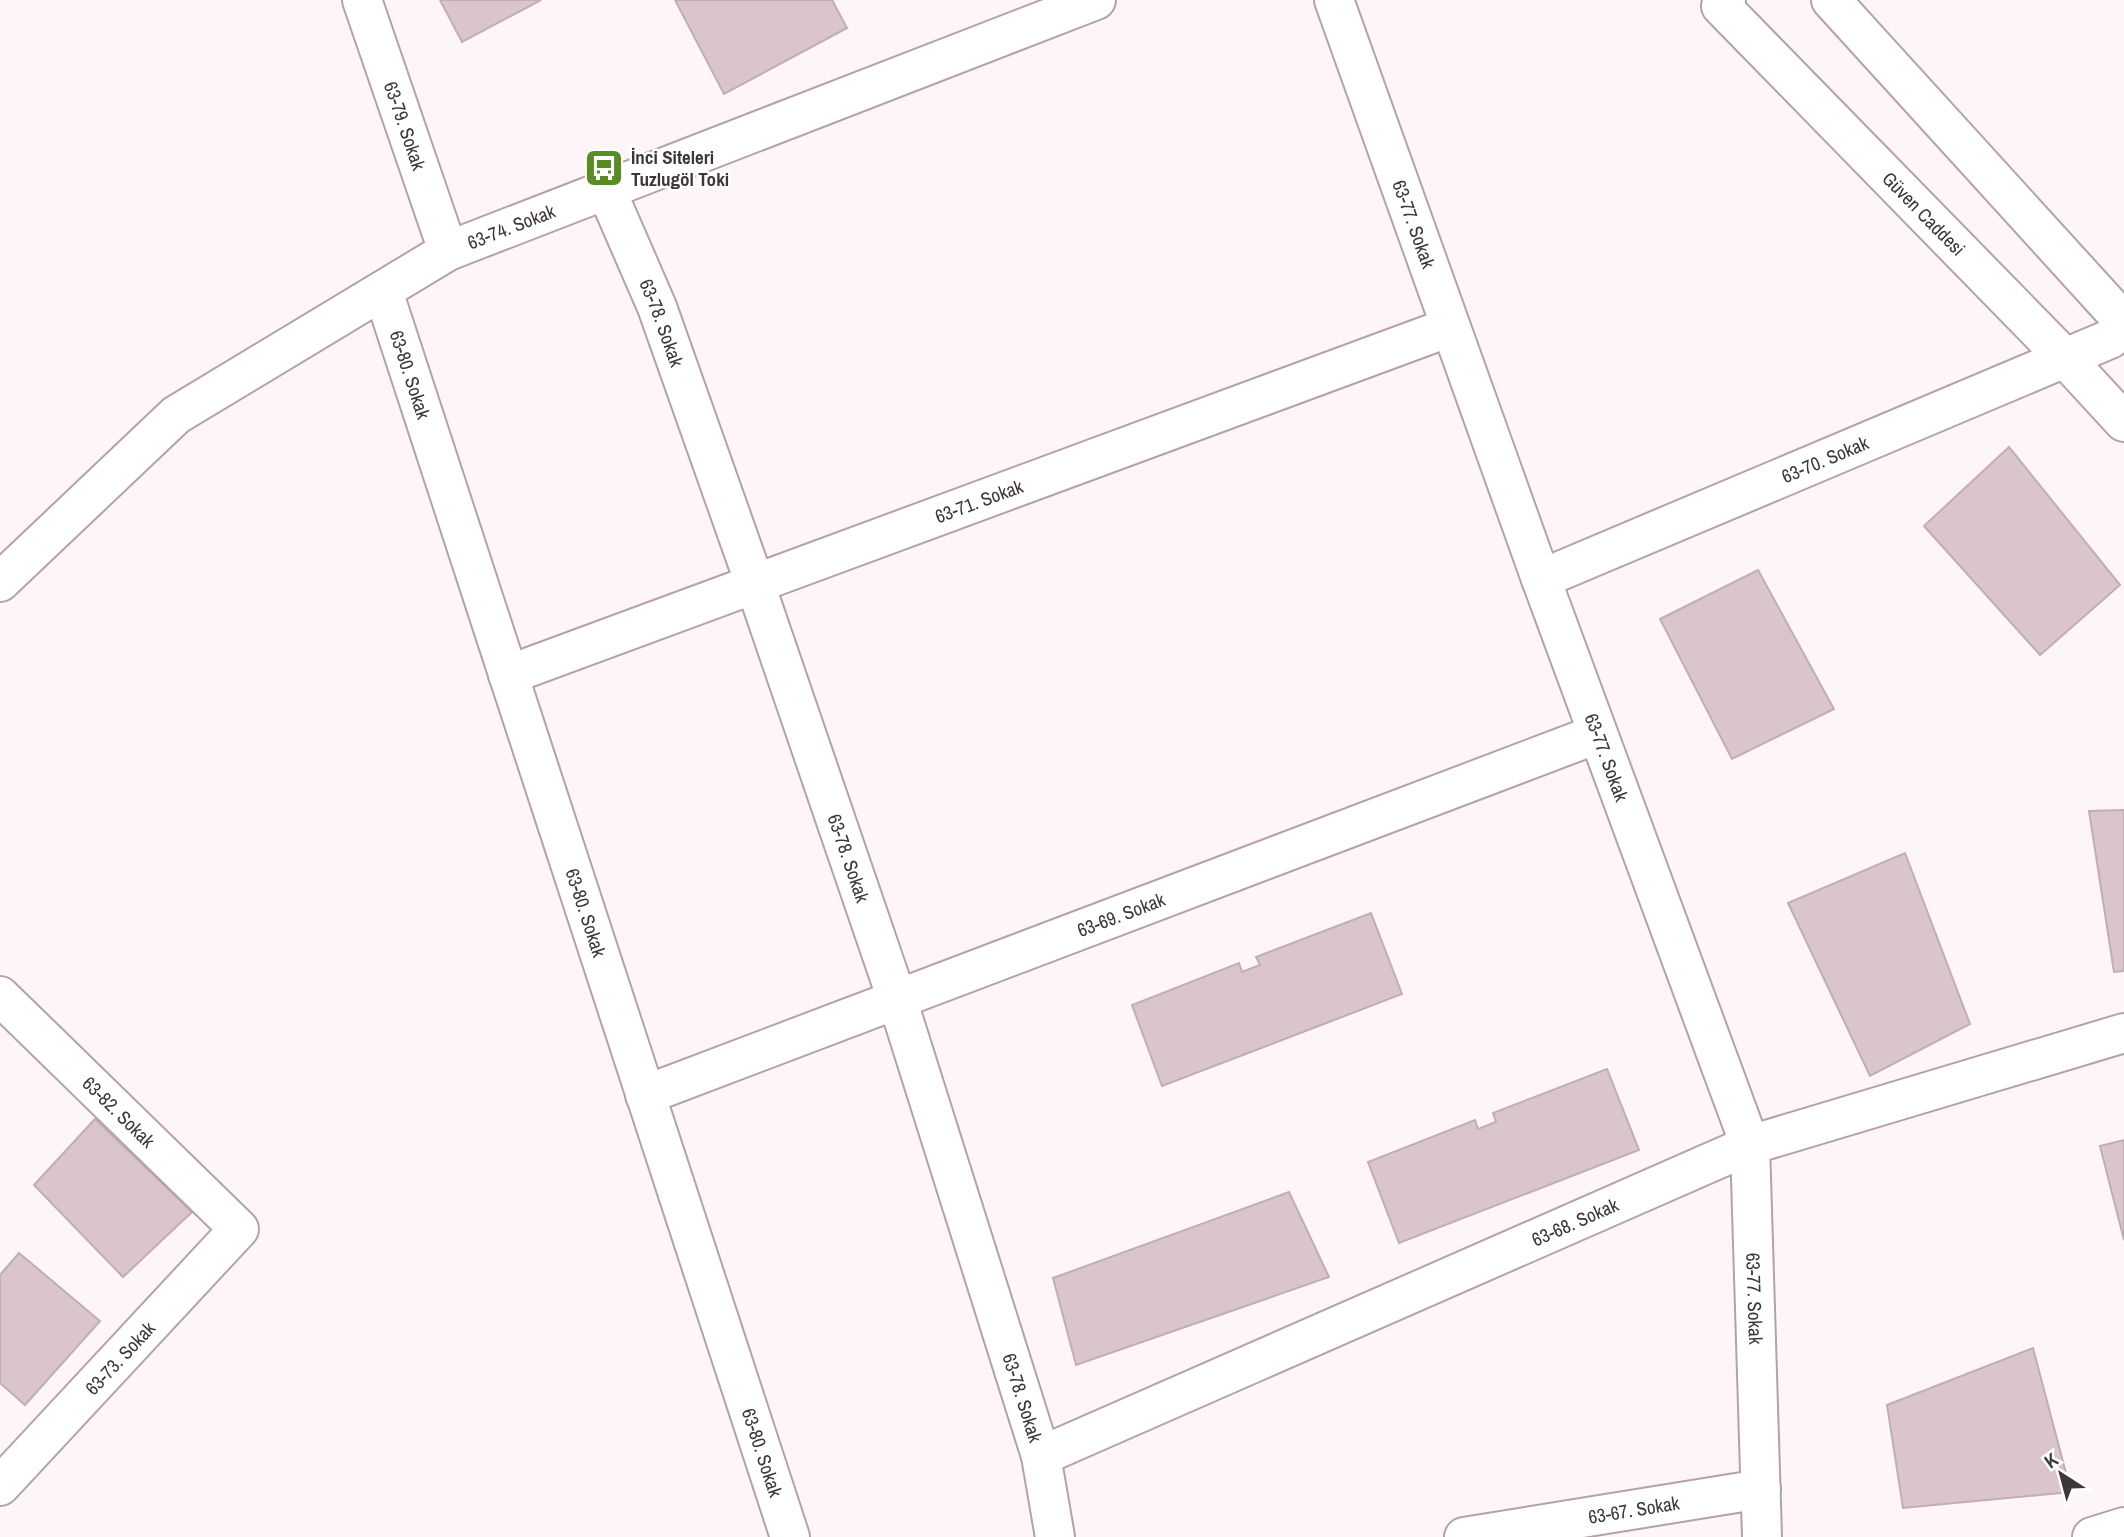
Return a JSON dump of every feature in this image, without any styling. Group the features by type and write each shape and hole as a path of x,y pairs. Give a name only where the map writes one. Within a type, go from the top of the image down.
{"street":[{"name":"63-79. Sokak","path":"362,0 448,251"},
{"name":"63-74. Sokak","path":"0,583 176,415 448,251 607,192 1096,0"},
{"name":"63-77. Sokak","path":"1334,0 1597,734 1750,1145 1762,1537"},
{"path":"1830,0 2119,329"},
{"name":"Güven Caddesi","path":"1723,3 2124,422"},
{"name":"63-78. Sokak","path":"607,192 657,307 897,999 1041,1456 1055,1537"},
{"name":"63-80. Sokak","path":"383,291 789,1537"},
{"name":"63-71. Sokak","path":"508,675 1450,327"},
{"name":"63-70. Sokak","path":"1541,579 2065,358 2119,329"},
{"name":"63-69. Sokak","path":"646,1095 1597,734"},
{"name":"63-82. Sokak","path":"0,996 239,1229"},
{"name":"63-68. Sokak","path":"1041,1456 1750,1145 2124,1033"},
{"name":"63-73. Sokak","path":"0,1486 239,1229"},
{"name":"63-67. Sokak","path":"1464,1537 1761,1489"},
{"path":"2092,1537 2124,1527"}],"building":[{"path":"440,0 541,0 462,42"},
{"path":"675,0 832,0 847,28 724,94"},
{"path":"2009,447 2120,585 2040,655 1924,526"},
{"path":"1758,570 1834,709 1732,759 1660,619"},
{"path":"2124,810 2124,971 2114,972 2089,811"},
{"path":"1905,853 1970,1024 1870,1076 1788,903"},
{"path":"1371,913 1402,994 1162,1086 1132,1005 1239,963 1242,972 1260,965 1256,957"},
{"path":"1607,1069 1639,1150 1399,1243 1368,1162 1475,1120 1478,1129 1496,1122 1493,1113"},
{"path":"95,1119 192,1212 123,1277 34,1185"},
{"path":"2124,1140 2124,1240 2100,1146"},
{"path":"1289,1192 1329,1277 1076,1365 1053,1278"},
{"path":"19,1253 100,1321 25,1405 0,1383 0,1275"},
{"path":"2033,1348 2071,1492 1903,1508 1887,1405"}],"place":[{"name":"İnci Siteleri Tuzlugöl Toki","path":"604,168"}]}
